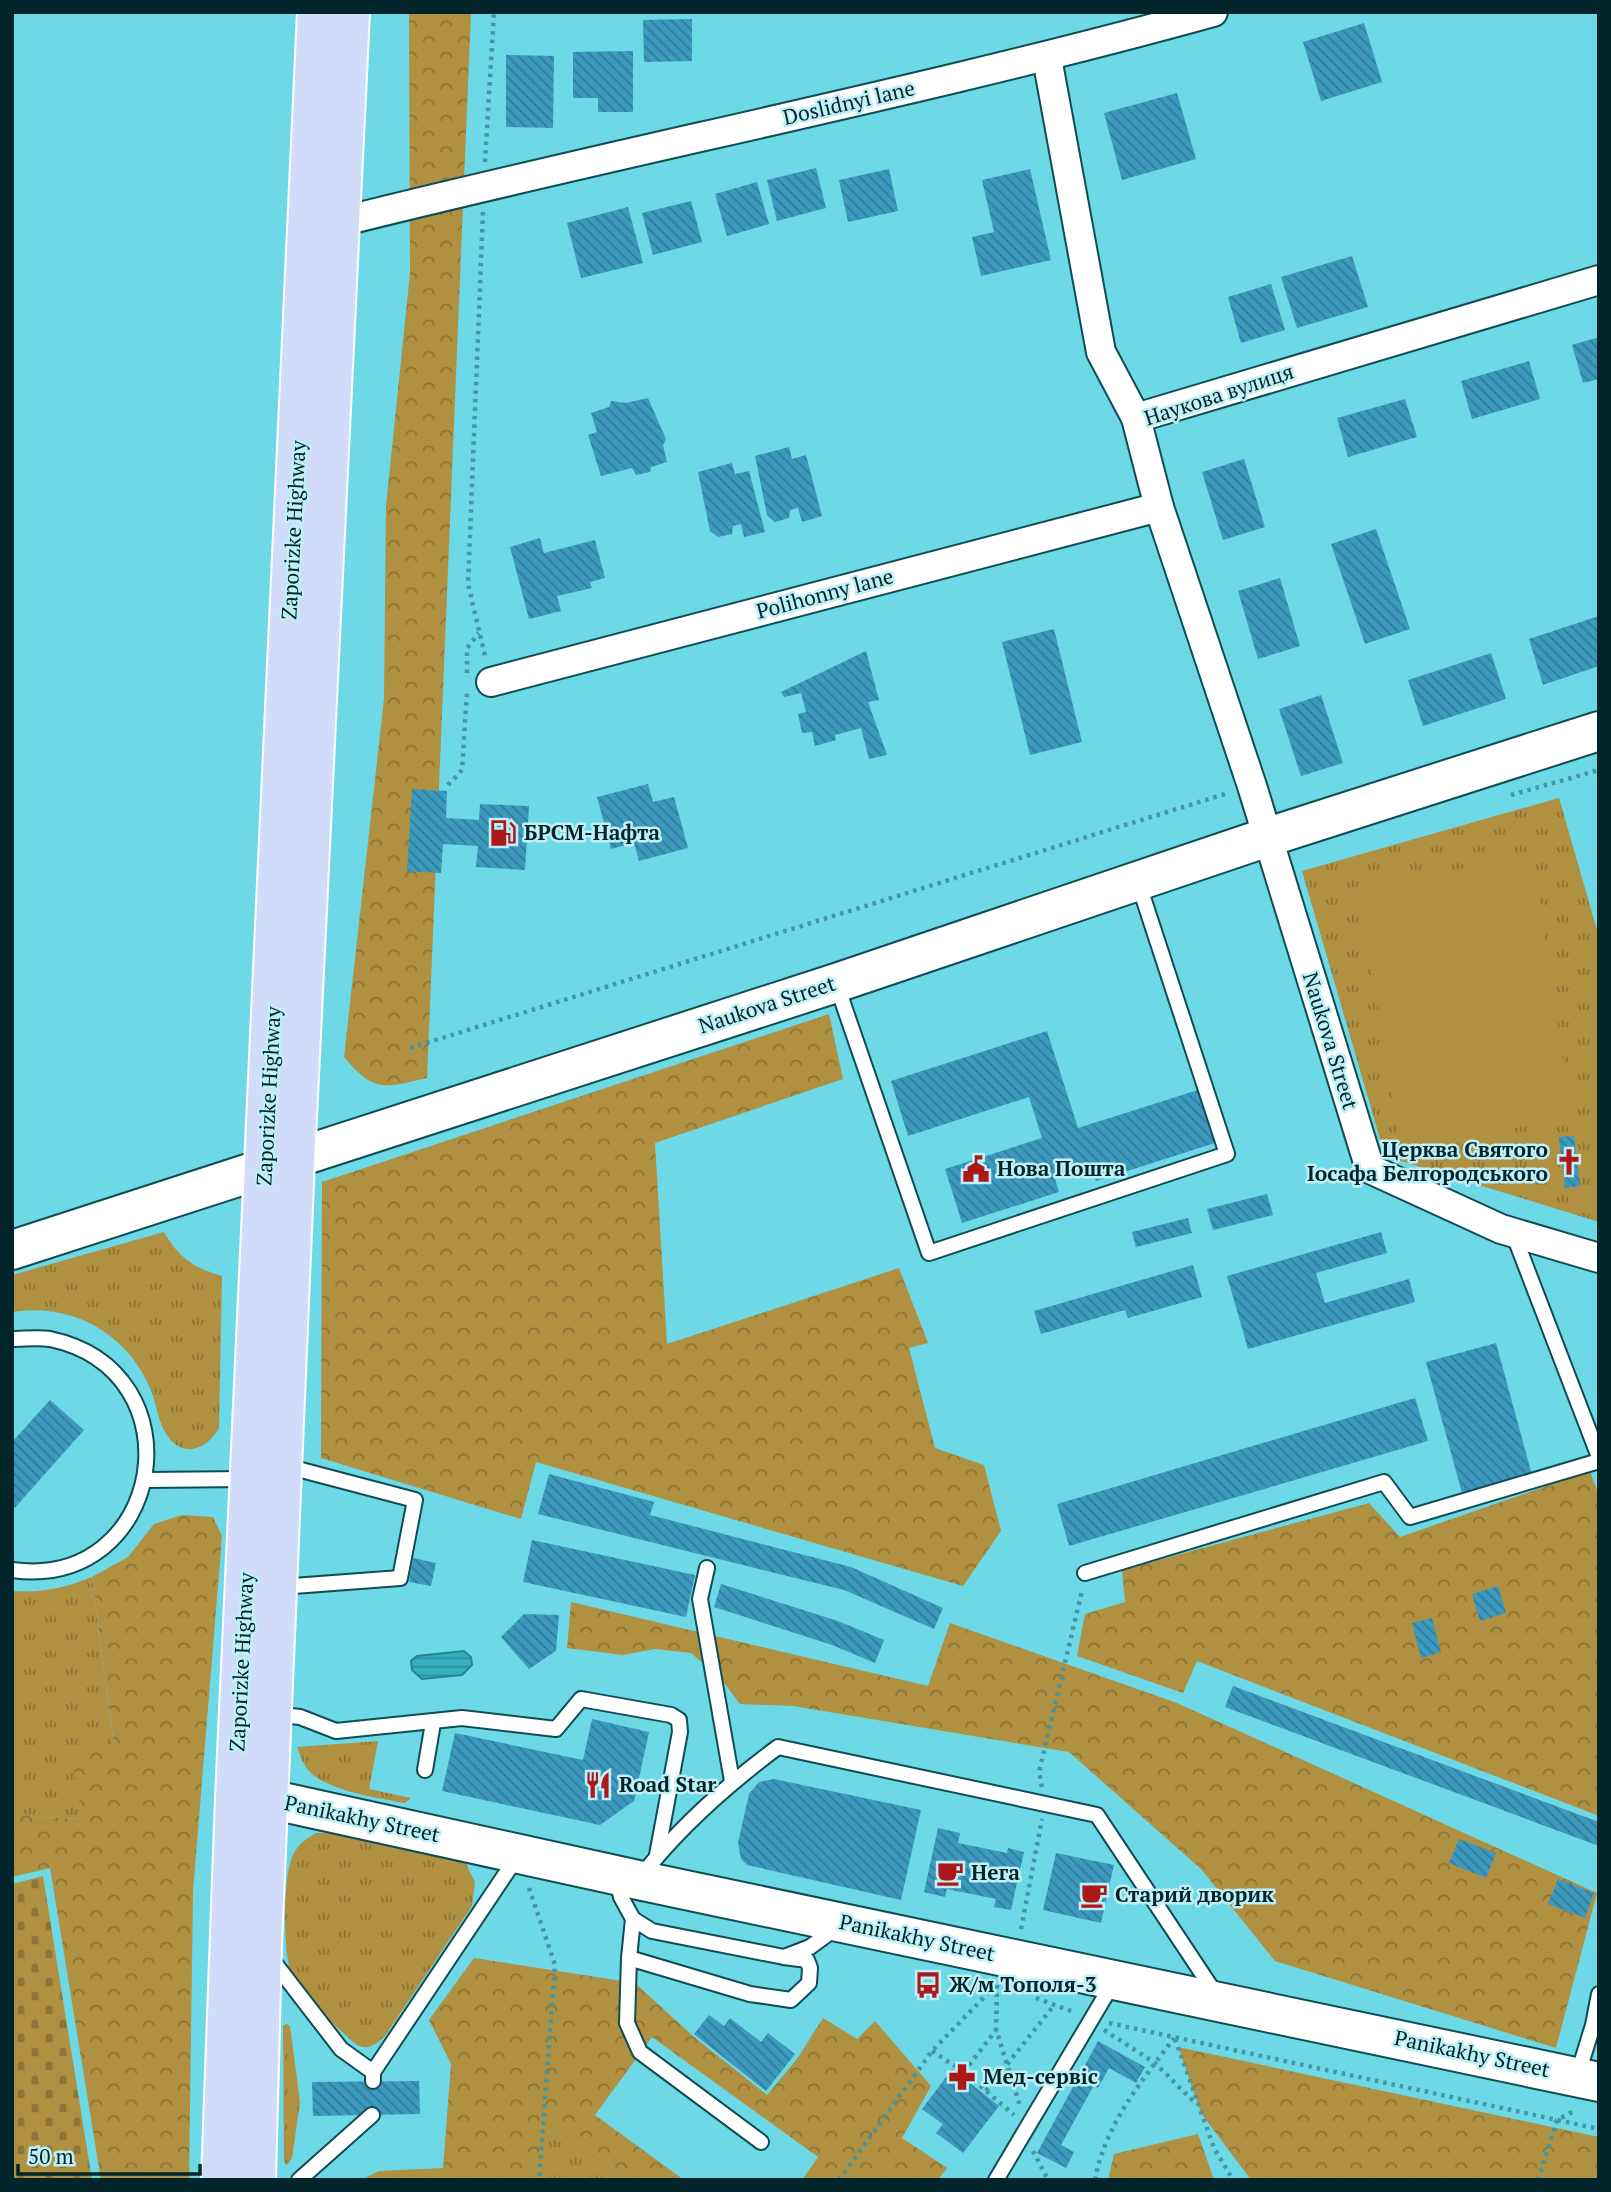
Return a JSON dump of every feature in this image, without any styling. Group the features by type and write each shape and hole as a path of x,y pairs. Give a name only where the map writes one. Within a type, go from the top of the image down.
{"main road":[{"name":"Zaporizke Highway","path":"221,2180 252,1798 267,1472 280,1164 317,12"},
{"name":"Zaporizke Highway","path":"280,1164 340,222 350,12"},
{"name":"Zaporizke Highway","path":"256,2180 262,1946 252,1798 272,1714 279,1587 267,1472"}],"street":[{"name":"Doslidnyi lane","path":"340,222 484,186 1047,58 1213,12"},
{"path":"1047,58 1101,352 1136,418"},
{"name":"Наукова вулиця","path":"1268,837 1159,507 1136,418 1599,280"},
{"name":"Polihonny lane","path":"491,682 1159,507"},
{"name":"Naukova Street","path":"12,1250 836,984 1268,837 1599,731"},
{"name":"Naukova Street","path":"1268,837 1370,1169 1513,1232 1599,1258"},
{"name":"Panikakhy Street","path":"252,1798 569,1864 637,1870 842,1922 1219,2000 1586,2089"}],"lane":[{"path":"836,984 929,1253 1227,1154 1138,881"},
{"path":"1085,1573 1384,1482 1410,1517 1599,1459 1513,1232"},
{"path":"12,1339 47,1338 84,1350 116,1373 137,1404 148,1442 146,1480 132,1516 106,1546 72,1566 34,1573 12,1570"},
{"path":"146,1480 267,1472 415,1500 400,1577 279,1587"},
{"path":"708,1568 699,1599 732,1781"},
{"path":"272,1714 300,1717 336,1731 462,1718 556,1729 581,1699 671,1714 679,1720 680,1732 637,1870 621,1897 632,1919 627,2023 640,2052 761,2142"},
{"path":"425,1770 433,1723"},
{"path":"637,1870 732,1781 778,1747 1046,1803 1097,1815 1219,2000"},
{"path":"262,1946 341,2049 373,2077 520,1853"},
{"path":"629,1958 751,1994 791,2000 809,1983 810,1968 807,1961 652,1931 632,1919"},
{"path":"784,1957 810,1947 842,1922"},
{"path":"996,2180 1115,1978"},
{"path":"1586,2089 1599,1994"},
{"path":"299,2180 373,2115"}],"path":[{"path":"491,682 468,584 494,12"},
{"path":"448,785 462,770 467,648 479,632"},
{"path":"410,1048 1252,786"},
{"path":"1021,1929 1046,1803 1039,1772 1085,1573"},
{"path":"539,2180 555,1965 528,1885 569,1864"},
{"path":"984,1982 1008,1988"},
{"path":"997,1984 996,2029 1026,2126"},
{"path":"839,2180 932,2051 997,1984"},
{"path":"1031,1996 1091,2020 1599,2129"},
{"path":"986,2091 1055,2004"},
{"path":"1091,2020 1119,2042 1155,2063 1195,2104"},
{"path":"964,2072 996,2029"},
{"path":"1096,2180 1100,2151 1112,2127 1174,2038"},
{"path":"1174,2038 1195,2104 1214,2148 1233,2180"},
{"path":"932,2051 964,2072 1026,2126"},
{"path":"1538,2180 1557,2120 1586,2089"}],"green space":[{"path":"409,12 471,12 427,1078 381,1085 364,1077 344,1057 384,699 386,506 410,273"},
{"path":"1559,798 1599,937 1599,1222 1385,1156 1302,871"},
{"path":"1533,858 1572,1119 1399,1145 1360,884"},
{"path":"829,1014 843,1079 655,1143 667,1344 899,1268 928,1343 909,1348 935,1448 984,1465 1001,1531 963,1586 536,1462 521,1519 321,1458 322,1182"},
{"path":"164,1232 175,1249 188,1261 222,1276 219,1428 211,1439 194,1449 181,1448 165,1433 151,1390 141,1370 113,1338 96,1326 56,1312 12,1312 12,1275"},
{"path":"1590,1471 1599,1496 1599,1816 1197,1661 1183,1693 1077,1656 1085,1614 1125,1602 1122,1570 1369,1503 1400,1537"},
{"path":"182,1515 213,1517 222,1536 193,1892 189,2180 101,2180 50,1868 12,1877 12,1812 39,1817 82,1819 72,1756 83,1744 114,1745 92,1577 128,1557 154,1524"},
{"path":"92,1577 114,1746 83,1744 82,1819 39,1817 12,1812 12,1591 53,1589"},
{"path":"571,1602 928,1686 950,1623 1177,1703 1597,1893 1556,2048 1275,1961 1201,1869 1069,1752 793,1706 740,1704 722,1680 691,1653 655,1649 623,1655 567,1648"},
{"path":"378,1741 369,1789 411,1798 405,1803 354,1793 318,1779 302,1760 297,1747"},
{"path":"316,1833 331,1833 465,1862 475,1882 472,1906 385,2036 370,2047 357,2045 323,2015 307,2000 295,1984 291,1973 285,1920 289,1866 297,1848"},
{"path":"43,1876 92,2180 12,2180 12,1884"},
{"path":"474,1958 635,1983 694,2037 767,2095 797,2059 823,2018 857,2039 875,2021 931,2086 902,2138 947,2168 938,2180 802,2180 818,2157 652,2037 595,2115 684,2180 631,2180 541,2111 538,2180 361,2180 379,2171 443,2168 451,2064 429,2020"},
{"path":"283,2026 290,2026 300,2102 292,2158 287,2165 284,2162"},
{"path":"1178,2047 1599,2137 1599,2180 1251,2180 1201,2113"},
{"path":"541,2110 631,2180 538,2180"},
{"path":"1198,2134 1214,2180 1108,2180 1114,2154"}],"water":[{"path":"464,1651 471,1657 472,1665 462,1675 422,1679 412,1670 411,1661 417,1656"}],"building":[{"path":"692,19 692,61 644,62 643,20"},
{"path":"1364,23 1382,82 1321,101 1303,42"},
{"path":"633,51 633,112 598,112 598,98 573,98 573,52"},
{"path":"506,55 554,56 553,128 506,127"},
{"path":"1177,93 1196,159 1122,180 1104,113"},
{"path":"816,168 826,208 777,221 767,180"},
{"path":"889,169 898,211 848,222 839,180"},
{"path":"1030,169 1051,260 981,276 972,237 994,232 982,180"},
{"path":"757,182 769,224 727,236 715,194"},
{"path":"691,201 702,242 653,255 642,213"},
{"path":"628,207 643,263 581,278 567,223"},
{"path":"1352,256 1368,307 1297,328 1281,277"},
{"path":"1271,284 1285,330 1241,343 1228,297"},
{"path":"1599,337 1599,379 1583,383 1572,345"},
{"path":"1529,361 1540,399 1472,419 1461,381"},
{"path":"648,398 666,439 663,445 667,462 651,467 650,472 636,475 632,468 601,476 588,435 597,432 591,413 609,407 611,401 626,403"},
{"path":"1405,399 1417,437 1348,457 1337,418"},
{"path":"789,447 792,459 806,455 822,516 802,522 798,508 790,510 789,518 775,522 767,515 755,456"},
{"path":"1244,459 1265,527 1223,540 1202,472"},
{"path":"732,463 735,474 749,471 765,532 744,537 741,524 733,526 732,534 718,537 710,531 698,472"},
{"path":"1376,529 1410,629 1365,644 1331,544"},
{"path":"540,538 544,553 595,540 605,578 590,582 592,588 557,596 561,611 529,619 510,547"},
{"path":"1280,578 1300,646 1258,659 1238,591"},
{"path":"1599,616 1599,666 1543,685 1529,639"},
{"path":"1054,629 1082,742 1030,755 1002,642"},
{"path":"866,651 879,700 868,702 887,755 869,759 861,728 835,735 836,740 815,746 812,732 802,733 798,714 806,712 801,693 784,697 781,692"},
{"path":"1491,653 1506,699 1423,726 1408,680"},
{"path":"1321,695 1343,763 1301,776 1279,709"},
{"path":"648,784 653,802 674,797 688,848 639,861 634,843 611,849 597,797"},
{"path":"412,789 447,791 446,818 479,820 480,804 529,806 525,870 476,867 478,846 443,844 441,873 407,871"},
{"path":"1047,1031 1078,1128 1198,1090 1215,1143 1096,1181 1090,1165 1054,1176 1059,1192 962,1223 945,1169 1042,1138 1029,1097 908,1136 891,1081"},
{"name":"Церква Святого Іосафа Белгородського","path":"1574,1136 1580,1186 1565,1188 1559,1137"},
{"path":"1267,1194 1273,1215 1213,1230 1207,1209"},
{"path":"1188,1218 1192,1233 1136,1247 1132,1232"},
{"path":"1381,1232 1387,1253 1316,1273 1325,1303 1409,1279 1415,1302 1248,1349 1227,1276"},
{"path":"1193,1265 1202,1297 1128,1318 1125,1310 1041,1334 1034,1311"},
{"path":"1496,1343 1532,1475 1462,1493 1426,1362"},
{"path":"1415,1398 1428,1441 1069,1546 1057,1504"},
{"path":"50,1400 84,1430 12,1511 12,1442"},
{"path":"549,1474 654,1502 650,1515 851,1567 943,1608 934,1629 844,1590 538,1514"},
{"path":"532,1540 695,1575 686,1617 523,1582"},
{"path":"413,1558 436,1563 431,1586 409,1582"},
{"path":"721,1584 838,1621 884,1640 875,1663 832,1645 714,1607"},
{"path":"1498,1586 1506,1613 1480,1621 1472,1594"},
{"path":"524,1614 559,1615 556,1651 529,1669 501,1637"},
{"path":"1432,1618 1441,1652 1421,1658 1412,1623"},
{"path":"1233,1686 1599,1822 1599,1846 1225,1707"},
{"path":"592,1719 649,1732 634,1801 600,1825 442,1791 455,1733 583,1760"},
{"path":"774,1779 921,1810 901,1900 747,1865 741,1859 738,1843 749,1794 759,1782"},
{"path":"938,1828 960,1833 958,1843 1007,1853 1008,1848 1024,1852 1011,1910 994,1907 996,1899 947,1889 945,1897 924,1892"},
{"path":"1459,1839 1496,1853 1486,1878 1449,1863"},
{"path":"1056,1853 1114,1865 1101,1923 1043,1910"},
{"path":"1558,1879 1594,1893 1585,1918 1548,1904"},
{"path":"709,2015 724,2026 730,2018 761,2042 768,2033 795,2054 766,2091 694,2034"},
{"path":"1098,2041 1145,2067 1136,2083 1109,2068 1098,2088 1094,2085 1061,2145 1074,2152 1066,2168 1037,2153"},
{"path":"952,2069 999,2106 963,2153 936,2133 943,2124 922,2109"},
{"path":"419,2081 420,2114 313,2116 312,2082"}],"place":[{"name":"БРСМ-Нафта","path":"503,833"},
{"name":"Церква Святого Іосафа Белгородського","path":"1569,1162"},
{"name":"Нова Пошта","path":"976,1169"},
{"name":"Road Star","path":"598,1785"},
{"name":"Нега","path":"950,1873"},
{"name":"Старий дворик","path":"1094,1895"},
{"name":"Ж/м Тополя-3","path":"928,1985"},
{"name":"Мед-сервіс","path":"962,2077"}]}
